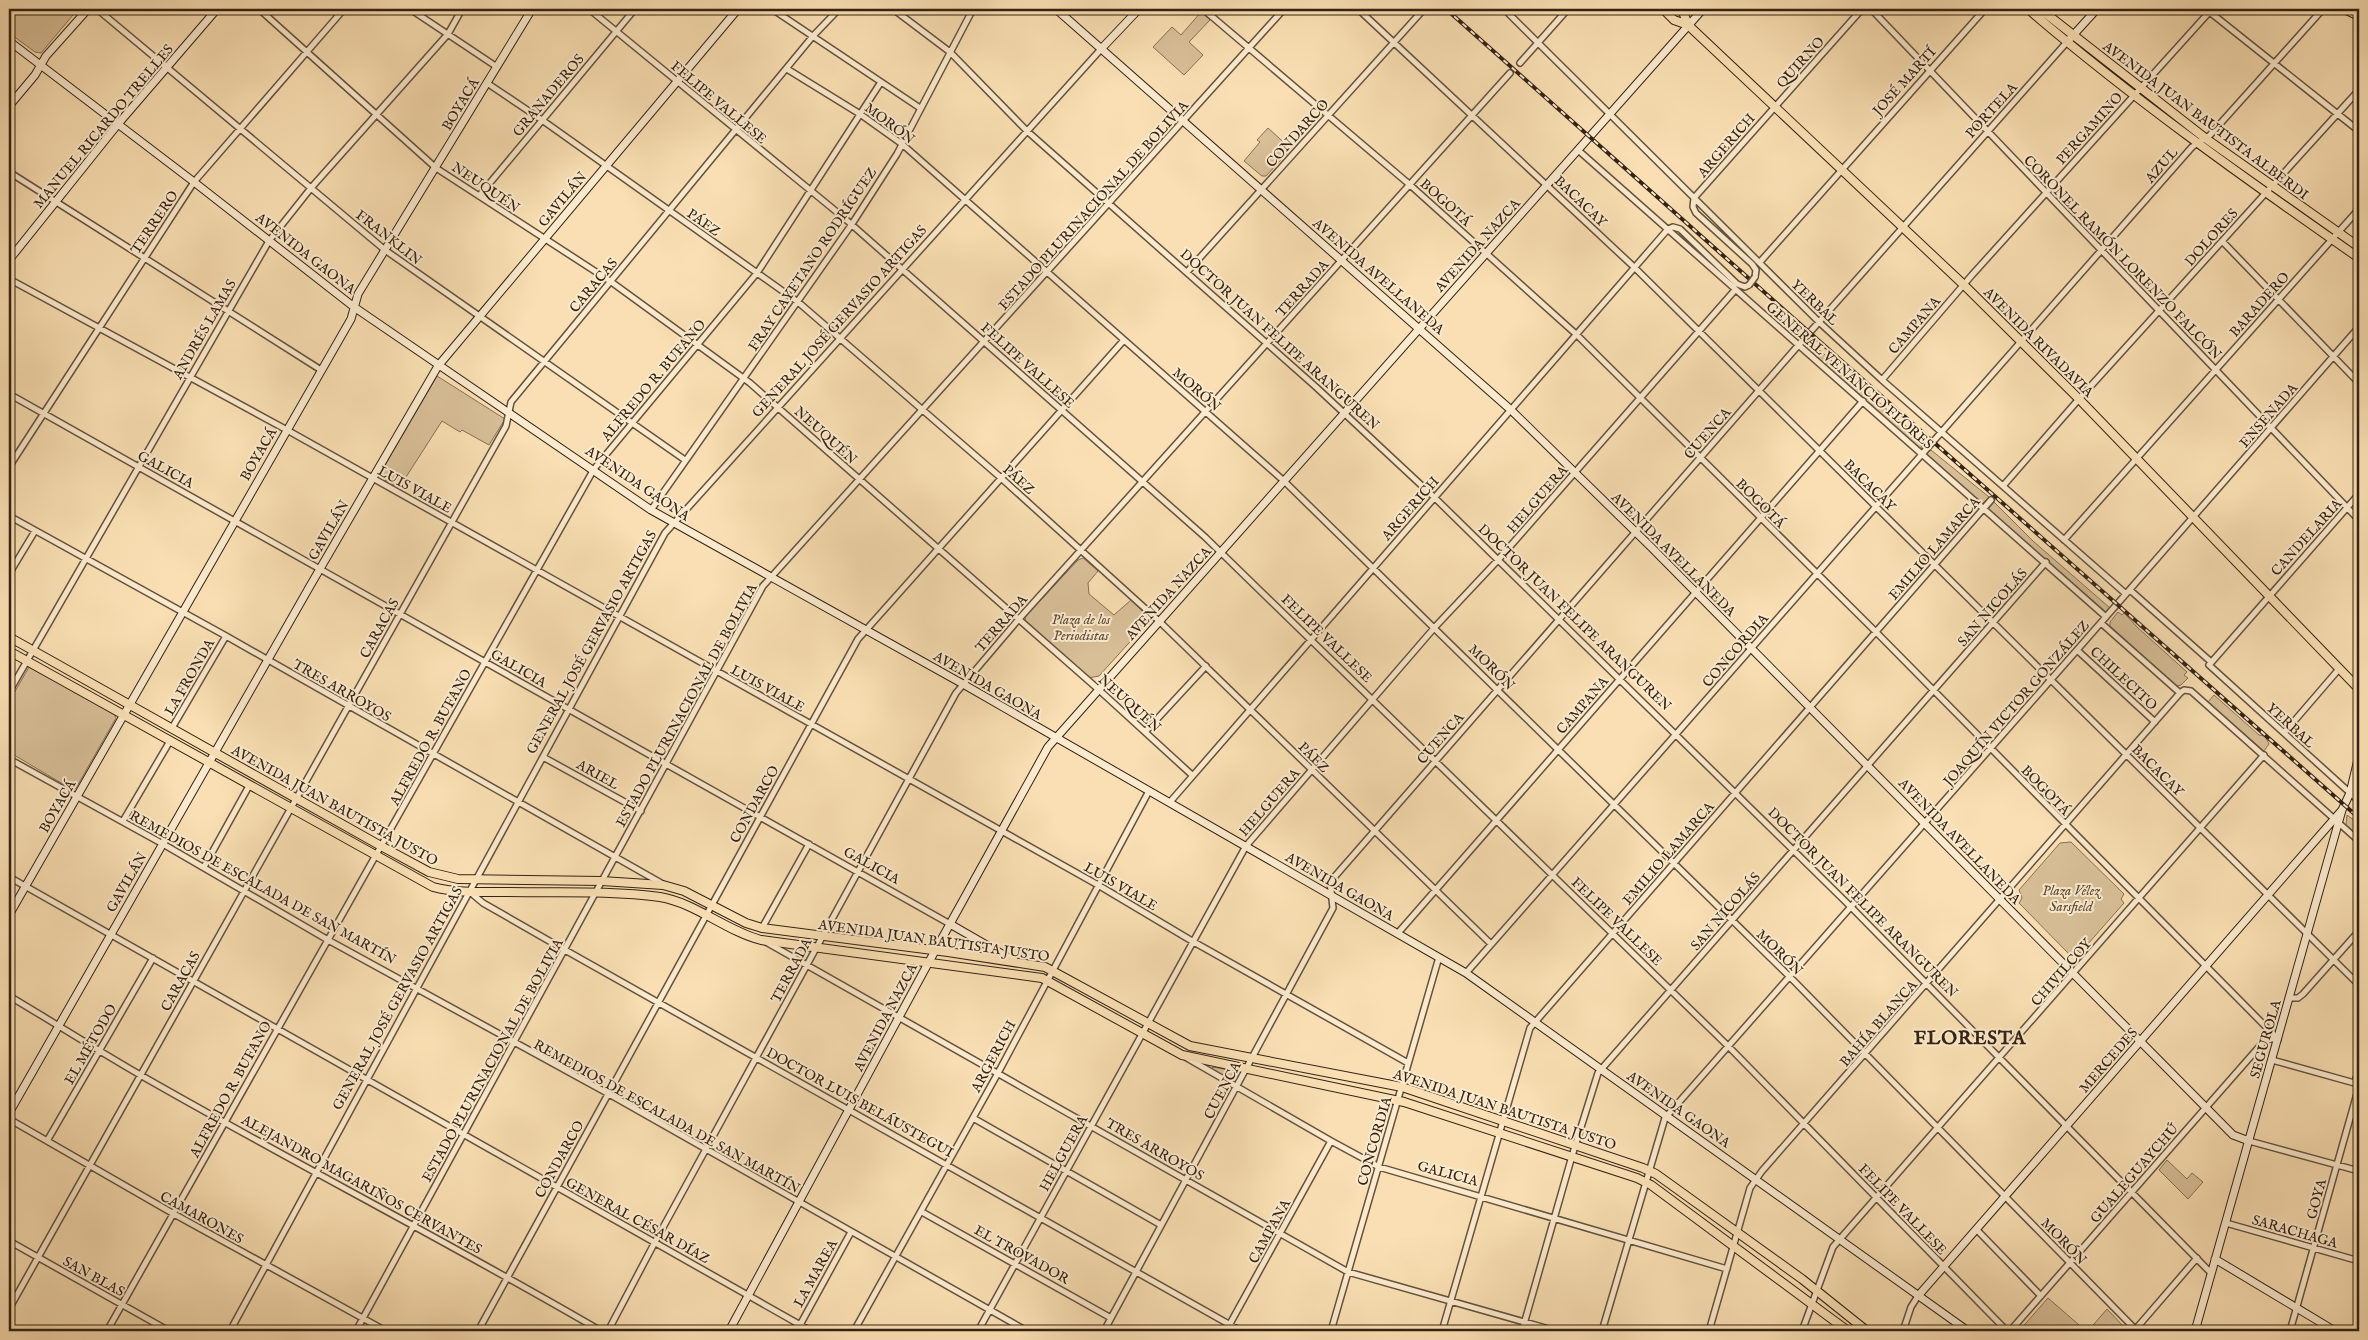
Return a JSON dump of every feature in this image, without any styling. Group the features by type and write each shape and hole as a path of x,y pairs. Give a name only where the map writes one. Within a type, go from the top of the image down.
{"main road":[{"path":"9,106 46,56 88,9"},
{"name":"MANUEL RICARDO TRELLES","path":"9,260 118,124 217,9"},
{"name":"BOYACÁ","path":"9,915 351,319 358,294 532,9"},
{"name":"GAVILÁN","path":"9,1114 267,660 438,366 738,9"},
{"name":"AVENIDA AVELLANEDA","path":"1056,9 1511,410 1925,823 2206,1108 2234,1135 2249,1141"},
{"name":"GENERAL JOSÉ GERVASIO ARTIGAS","path":"1102,48 1139,9"},
{"name":"AVENIDA RIVADAVIA","path":"1663,9 1674,20 1688,25 1964,285 2079,399 2359,689"},
{"name":"AVENIDA RIVADAVIA","path":"1682,9 1688,25"},
{"name":"AVENIDA NAZCA","path":"729,1331 800,1203 928,963 1055,738 1703,9"},
{"name":"AVENIDA JUAN BAUTISTA ALBERDI","path":"2028,9 2140,88 2332,239 2359,258"},
{"name":"AVENIDA JUAN BAUTISTA ALBERDI","path":"2040,9 2070,39 2134,95 2196,144 2339,232 2359,247"},
{"name":"PORTELA","path":"2070,39 2097,9"},
{"path":"2344,9 2359,16"},
{"name":"AVENIDA GAONA","path":"9,41 354,307 438,366 594,469 651,510 963,684 1466,973 1968,1331"},
{"name":"AVENIDA JUAN BAUTISTA JUSTO","path":"9,637 381,846 439,876 476,879 602,881 664,885 684,891 712,906 762,928 1016,962 1052,970 1190,1046 1402,1087 1648,1170 1816,1290 1867,1331"},
{"name":"AVENIDA JUAN BAUTISTA JUSTO","path":"9,651 432,887 469,892 595,894 661,898 681,903 738,932 761,940 1046,980 1182,1055 1398,1100 1572,1156 1645,1182 1848,1331"},
{"path":"2350,793 2359,755"},
{"path":"2355,769 2359,777"},
{"path":"2350,793 2359,787"},
{"name":"MERCEDES","path":"1918,1296 2324,830 2337,820 2350,793"},
{"name":"SEGUROLA","path":"2195,1331 2336,837 2337,820"},
{"path":"2324,830 2332,831 2336,837"},
{"name":"GALICIA","path":"950,924 1016,962"},
{"path":"2215,1259 2335,1331"}],"street":[{"name":"FRANKLIN","path":"97,9 385,250 685,460"},
{"name":"NEUQUÉN","path":"259,9 307,49 436,168 610,281 743,379 1146,732 1192,775"},
{"name":"TERRERO","path":"9,467 194,182 307,49 344,9"},
{"path":"410,9 497,67"},
{"name":"ANDRÉS LAMAS","path":"9,692 269,241 310,188 448,34 462,9"},
{"name":"FELIPE VALLESE","path":"588,9 852,224 1221,552 1671,990 2008,1331"},
{"name":"GRANADEROS","path":"480,196 635,9"},
{"path":"772,9 920,108"},
{"name":"CARACAS","path":"9,1309 506,426 511,402 813,36 839,9"},
{"name":"DOCTOR JUAN FELIPE ARANGUREN","path":"894,9 950,52 1028,131 1344,412 1434,497 1794,850 2211,1273"},
{"name":"FRAY CAYETANO RODRÍGUEZ","path":"651,510 852,224 902,144 973,9"},
{"name":"BOGOTÁ","path":"1203,9 1409,184 1577,335 1876,632 2278,1039"},
{"name":"ESTADO PLURINACIONAL DE BOLIVIA","path":"356,1331 764,586 1284,9"},
{"name":"BACACAY","path":"1358,9 1634,267 2359,985"},
{"name":"CONDARCO","path":"1187,272 1424,9"},
{"name":"YERBAL","path":"1504,9 1819,322 2064,540 2210,663 2359,801"},
{"path":"1520,64 1568,9"},
{"name":"QUIRNO","path":"1774,107 1862,9"},
{"name":"CORONEL RAMÓN LORENZO FALCÓN","path":"1871,9 2359,520"},
{"name":"JOSÉ MARTÍ","path":"1841,170 1985,9"},
{"name":"AZUL","path":"2021,342 2196,144 2204,138 2323,9"},
{"path":"2209,10 2359,131"},
{"name":"PERGAMINO","path":"1964,285 2209,10"},
{"name":"PORTELA","path":"1903,228 2070,39"},
{"name":"GENERAL JOSÉ GERVASIO ARTIGAS","path":"230,1331 665,533 1102,48"},
{"name":"MORÓN","path":"787,68 860,114 902,144 1284,481 1790,977 2136,1331"},
{"name":"TERRADA","path":"608,1331 956,693 1018,620 1510,72"},
{"name":"ALFREDO R. BUFANO","path":"107,1331 594,469 757,273 881,82"},
{"name":"PÁEZ","path":"487,83 798,302 1000,477 1159,621 1492,944"},
{"name":"DOLORES","path":"2079,399 2359,90"},
{"name":"ARGERICH","path":"1694,198 1774,107"},
{"name":"GENERAL VENANCIO FLORES","path":"1578,150 2106,617"},
{"path":"1760,262 1841,170"},
{"path":"9,172 321,370"},
{"path":"1668,229 1673,227 1680,229 1737,284 1749,285 1755,277 1756,270 1752,264 1696,213 1693,207 1694,198"},
{"name":"BARADERO","path":"2136,459 2359,209"},
{"name":"CUENCA","path":"1104,1331 1333,908 1330,882 1903,228"},
{"name":"ARGERICH","path":"1170,802 1668,229"},
{"path":"2222,242 2359,383"},
{"name":"LUIS VIALE","path":"9,279 373,478 1098,886 1408,1063"},
{"name":"CAMPANA","path":"1882,380 1964,285"},
{"name":"HELGUERA","path":"978,1331 1246,846 1435,628 1641,399 1735,290"},
{"name":"ENSENADA","path":"2194,518 2359,327"},
{"name":"CONDARCO","path":"478,1331 864,630 1124,340"},
{"name":"CONCORDIA","path":"1466,973 2021,342"},
{"name":"GALICIA","path":"9,394 485,662 568,711 950,924"},
{"path":"2003,486 2079,399"},
{"name":"CAMPANA","path":"1398,933 1863,401"},
{"path":"2064,540 2136,459"},
{"name":"CANDELARIA","path":"2269,596 2359,494"},
{"name":"EMILIO LAMARCA","path":"1442,1331 1528,1032 1535,1021 1991,500"},
{"name":"TRES ARROYOS","path":"9,516 226,636 664,885"},
{"name":"JOAQUÍN VICTOR GONZÁLEZ","path":"1602,1331 1661,1125 1667,1115 2194,518"},
{"path":"9,574 35,530"},
{"name":"SAN NICOLÁS","path":"1522,1331 1575,1144 1596,1077 1601,1069 2046,562"},
{"path":"2210,663 2269,596"},
{"path":"2101,623 2180,693 2191,691 2359,841"},
{"name":"LA FRONDA","path":"172,728 226,636"},
{"name":"CHILECITO","path":"2077,650 2155,722"},
{"path":"1146,732 1206,666"},
{"path":"2284,733 2339,669"},
{"name":"BAHÍA BLANCA","path":"1709,1331 1750,1188 1756,1179 2180,693"},
{"path":"124,822 170,741"},
{"name":"CHIVILCOY","path":"1802,1331 1811,1302 1833,1247 2140,899 2264,755"},
{"name":"ARIEL","path":"543,757 641,811"},
{"name":"REMEDIOS DE ESCALADA DE SAN MARTÍN","path":"9,759 204,867 328,940 417,987 513,1043 609,1094 1027,1331"},
{"path":"204,867 249,786"},
{"name":"ARGERICH","path":"854,1331 998,1073 1149,790"},
{"path":"762,928 809,844"},
{"name":"GENERAL CÉSAR DÍAZ","path":"9,877 811,1331"},
{"name":"DOCTOR LUIS BELÁUSTEGUI","path":"469,892 483,903 565,950 1241,1331"},
{"path":"2290,998 2298,998 2303,994 2359,931"},
{"name":"TRES ARROYOS","path":"761,940 900,1016 1348,1272 1556,1331"},
{"name":"CONCORDIA","path":"1331,1331 1439,957"},
{"name":"EL MÉTODO","path":"48,1141 152,958"},
{"name":"ALEJANDRO MAGARIÑOS CERVANTES","path":"9,996 141,1075 413,1227 507,1276 601,1331"},
{"name":"GUALEGUAYCHÚ","path":"2008,1331 2070,1264 2266,1039 2278,1039"},
{"name":"GALICIA","path":"1182,1055 1379,1167 1481,1195 1727,1269"},
{"path":"2272,1060 2358,1084"},
{"name":"GOYA","path":"2290,1331 2358,1090 2356,1078 2359,1072"},
{"path":"973,1118 1065,1172 1162,1225"},
{"name":"CAMARONES","path":"9,1119 174,1214 386,1331"},
{"name":"CAMPANA","path":"1226,1331 1331,1141"},
{"path":"2249,1141 2359,1171"},
{"name":"EL TROVADOR","path":"922,1212 1111,1318"},
{"name":"SARACHAGA","path":"2226,1224 2359,1261"},
{"path":"1976,1230 2041,1296"},
{"name":"LA MAREA","path":"800,1325 851,1232"},
{"name":"SAN BLAS","path":"9,1241 168,1331"},
{"path":"2136,1331 2196,1258"},
{"name":"MERCEDES","path":"1903,1331 1909,1312 1918,1296"}],"green space":[{"path":"9,9 78,9 41,53 35,52 9,33"},
{"path":"1201,12 1210,20 1189,42 1203,55 1184,75 1153,47 1172,27 1181,35"},
{"path":"1268,128 1291,149 1266,176 1262,176 1244,161 1260,142 1257,140"},
{"path":"1808,340 1916,435 1922,448 1919,448 1805,347"},
{"path":"437,376 505,419 489,445 462,430 460,432 442,421 399,488 381,478 381,472"},
{"path":"1931,450 1989,497 1982,504 1927,455 1926,453"},
{"path":"1994,502 2033,541 2110,608 2106,612 1990,511 1989,508"},
{"name":"Plaza de los Periodistas","path":"1083,558 1098,571 1088,583 1089,594 1114,615 1131,600 1148,617 1147,623 1099,676 1088,678 1025,620 1026,616 1078,560"},
{"path":"2118,612 2122,615 2124,613 2187,672 2184,675 2188,678 2181,685 2177,686 2110,626 2110,622"},
{"path":"29,667 114,714 116,718 76,788 73,790 9,752 9,702"},
{"path":"2214,695 2259,735 2265,736 2269,744 2264,751 2208,702"},
{"path":"2347,815 2359,824 2359,838 2346,825"},
{"name":"Plaza Vélez Sarsfield","path":"2071,842 2124,894 2121,899 2124,903 2080,953 2077,950 2069,954 2019,903 2022,898 2019,890 2060,843"},
{"path":"1213,1067 1238,1072 1232,1082 1211,1069"},
{"path":"2167,1160 2187,1179 2192,1173 2203,1182 2188,1199 2159,1170"},
{"path":"2048,1298 2086,1331 2019,1331"},
{"path":"2107,1309 2125,1328 2124,1331 2088,1331"}],"railway":[{"path":"1446,9 2359,818"}],"district":[{"name":"FLORESTA","path":"1970,1037"}]}
